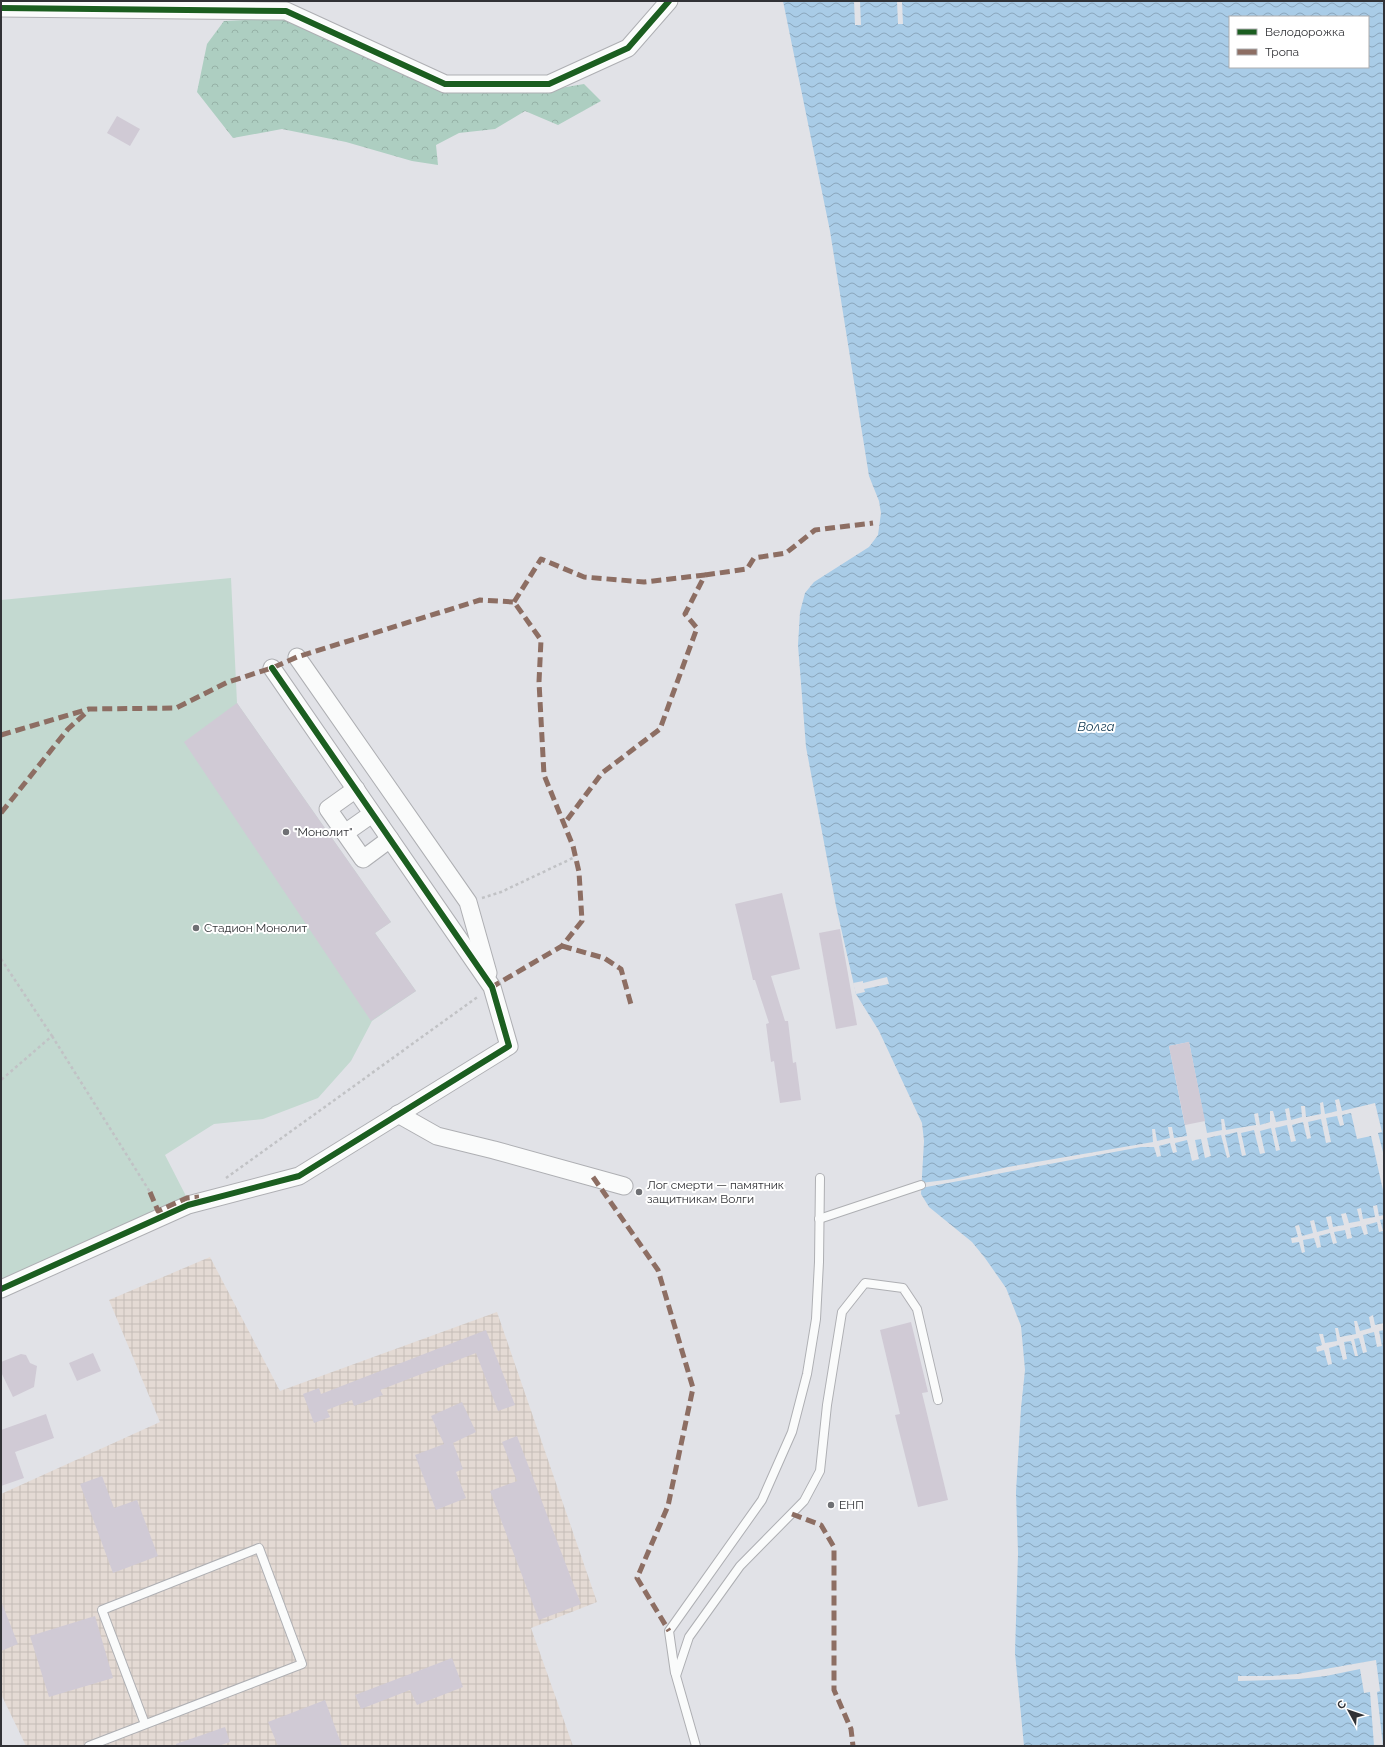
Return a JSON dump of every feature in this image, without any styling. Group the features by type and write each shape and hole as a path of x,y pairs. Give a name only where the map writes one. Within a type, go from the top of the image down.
{"street":[{"path":"1,8 286,11 445,84 549,84 628,48 669,1"},
{"path":"1,1289 188,1205 299,1176 509,1046 468,902 297,657"},
{"path":"272,668 492,987"},
{"path":"356,789 328,809 346,833 362,859 390,839"},
{"path":"346,833 372,814"},
{"path":"445,919 468,902"},
{"path":"398,1114 437,1136 624,1186"}],"lane":[{"path":"696,1746 676,1676 669,1631 762,1500 792,1432 807,1374 816,1319 819,1262 820,1178"},
{"path":"819,1219 921,1185"},
{"path":"676,1676 689,1637 740,1566 804,1501 820,1471 827,1405 842,1312 865,1283 903,1288 914,1304 917,1309 938,1400"},
{"path":"88,1746 302,1664 259,1548 102,1610 145,1724"}],"path":[{"path":"468,902 501,892 575,857"},
{"path":"1,959 52,1036 150,1192"},
{"path":"225,1179 492,987"},
{"path":"1,1080 52,1036"}],"shaded area":[{"path":"210,1257 280,1391 497,1312 597,1602 531,1628 573,1746 26,1746 1,1694 1,1494 160,1422 109,1300"}],"green space":[{"path":"284,18 436,88 543,91 584,84 601,101 558,125 525,111 495,129 459,133 436,145 438,165 412,161 346,142 282,129 233,138 197,92 207,44 224,21"},
{"path":"231,578 237,703 391,922 375,933 416,991 372,1021 351,1061 318,1098 263,1119 214,1124 165,1155 187,1198 1,1281 1,600"}],"water":[{"name":"Волга","path":"783,1 1384,1 1384,1746 1024,1746 1015,1653 1018,1553 1016,1492 1025,1370 1021,1326 1006,1288 985,1258 972,1242 929,1207 921,1194 924,1141 922,1123 879,1031 856,994 836,906 806,747 798,645 800,612 805,593 814,582 869,547 878,535 881,513 879,501 869,476 830,231"}],"pier":[{"path":"854,1 860,1 861,25 855,25"},
{"path":"897,1 902,1 903,24 898,24"},
{"path":"887,977 889,984 864,989 865,992 856,994 853,983 863,981 863,983"},
{"path":"1189,1042 1207,1133 1222,1130 1221,1119 1224,1119 1226,1130 1256,1125 1254,1114 1258,1113 1260,1125 1270,1122 1270,1111 1273,1111 1276,1122 1287,1120 1285,1109 1289,1108 1291,1120 1302,1117 1301,1106 1305,1106 1306,1117 1321,1114 1320,1103 1323,1102 1325,1114 1337,1111 1335,1100 1339,1099 1342,1111 1375,1103 1382,1132 1378,1133 1384,1156 1384,1195 1371,1136 1357,1139 1351,1113 1342,1115 1344,1125 1340,1126 1337,1116 1326,1118 1331,1142 1326,1143 1321,1119 1308,1122 1311,1138 1307,1139 1303,1122 1292,1125 1296,1141 1291,1142 1287,1125 1275,1128 1280,1150 1276,1151 1271,1128 1260,1131 1265,1153 1260,1154 1254,1130 1241,1133 1246,1155 1242,1156 1237,1132 1225,1135 1230,1157 1227,1158 1221,1135 1207,1138 1211,1156 1205,1158 1201,1139 1195,1140 1199,1159 1192,1161 1187,1140 1175,1143 1177,1152 1173,1153 1170,1143 1159,1146 1161,1156 1157,1157 1154,1147 1141,1147 921,1188 921,1183 953,1179 1008,1167 1153,1142 1152,1129 1155,1129 1157,1141 1170,1138 1168,1127 1172,1127 1174,1138 1187,1136 1169,1046"},
{"path":"1377,1205 1379,1216 1384,1215 1384,1219 1380,1220 1383,1231 1379,1232 1377,1222 1366,1225 1368,1234 1364,1235 1361,1226 1350,1228 1352,1238 1347,1239 1345,1230 1334,1232 1337,1243 1333,1244 1330,1233 1319,1236 1321,1247 1317,1248 1314,1238 1303,1240 1305,1252 1302,1253 1299,1242 1292,1243 1291,1238 1298,1237 1295,1226 1299,1225 1302,1236 1313,1233 1310,1221 1314,1220 1317,1232 1329,1229 1326,1217 1331,1216 1333,1227 1344,1225 1341,1214 1346,1213 1349,1223 1360,1221 1357,1209 1361,1208 1363,1219 1375,1217 1373,1206"},
{"path":"1373,1315 1375,1325 1384,1323 1384,1330 1379,1331 1382,1346 1377,1347 1374,1332 1363,1335 1367,1352 1363,1353 1359,1338 1354,1339 1358,1356 1355,1356 1351,1341 1344,1342 1347,1359 1343,1360 1339,1345 1329,1348 1332,1364 1328,1365 1324,1350 1317,1352 1316,1347 1322,1345 1319,1334 1323,1334 1325,1343 1337,1341 1335,1328 1338,1328 1340,1337 1356,1334 1354,1321 1357,1321 1360,1331 1371,1328 1369,1317"},
{"path":"1376,1660 1380,1691 1377,1692 1383,1746 1374,1746 1370,1692 1364,1693 1360,1669 1326,1676 1299,1679 1238,1681 1238,1676 1297,1674"}],"building":[{"path":"117,116 140,129 130,146 107,133"},
{"name":"\"Монолит\"","path":"237,703 391,922 375,933 416,991 371,1021 184,742"},
{"path":"782,893 800,969 771,976 785,1021 788,1021 793,1063 796,1062 801,1100 780,1103 774,1061 771,1062 766,1024 769,1023 755,980 753,980 735,904"},
{"path":"840,929 857,1025 836,1029 819,933"},
{"path":"1189,1042 1205,1121 1185,1125 1169,1046"},
{"path":"911,1322 928,1392 922,1393 948,1500 918,1507 895,1415 900,1414 880,1330"},
{"path":"486,1330 515,1405 498,1411 476,1353 380,1390 383,1395 354,1406 352,1400 327,1410 330,1417 314,1423 303,1394 319,1388 321,1394"},
{"path":"93,1353 101,1371 77,1381 69,1363"},
{"path":"21,1354 26,1355 30,1363 37,1366 34,1387 13,1397 1,1372 1,1362"},
{"path":"462,1402 476,1432 453,1443 463,1469 456,1472 466,1498 436,1510 415,1455 444,1444 431,1416"},
{"path":"46,1414 54,1438 15,1452 24,1478 1,1486 1,1430"},
{"path":"517,1436 581,1604 539,1620 490,1491 517,1481 502,1442"},
{"path":"102,1476 114,1508 137,1500 158,1556 113,1573 80,1484"},
{"path":"1,1601 18,1644 1,1651"},
{"path":"95,1616 113,1678 49,1697 30,1636"},
{"path":"452,1658 463,1687 417,1705 410,1690 361,1709 355,1695"},
{"path":"325,1700 342,1746 278,1746 268,1722"},
{"path":"225,1727 230,1742 218,1746 176,1746 176,1744"}],"marked path":[{"path":"705,575 747,569 754,558 786,553 815,530 873,523"},
{"path":"514,602 541,559 584,577 644,582 705,575 685,614 697,628 660,729 602,773 564,824"},
{"path":"1,735 89,709 176,708 228,682 272,668 297,657 480,600 514,602 541,640 539,682 544,775 573,846 579,872 582,921 562,946 492,987"},
{"path":"1,813 68,729 88,711"},
{"path":"562,946 604,958 621,969 632,1008"},
{"path":"593,1177 658,1270 693,1388 668,1506 637,1578 669,1631"},
{"path":"150,1192 158,1211 187,1198 199,1197"},
{"path":"792,1514 821,1525 834,1547 834,1690 851,1729 853,1746"}],"cycle path":[{"path":"1,8 286,11 445,84 549,84 628,48 669,1"},
{"path":"1,1289 188,1205 299,1176 509,1046 492,987 272,668"}],"place":[{"name":"\"Монолит\"","path":"286,832"},
{"name":"Стадион Монолит","path":"196,928"},
{"name":"Лог смерти — памятник защитникам Волги","path":"639,1192"},
{"name":"ЕНП","path":"831,1505"}]}
